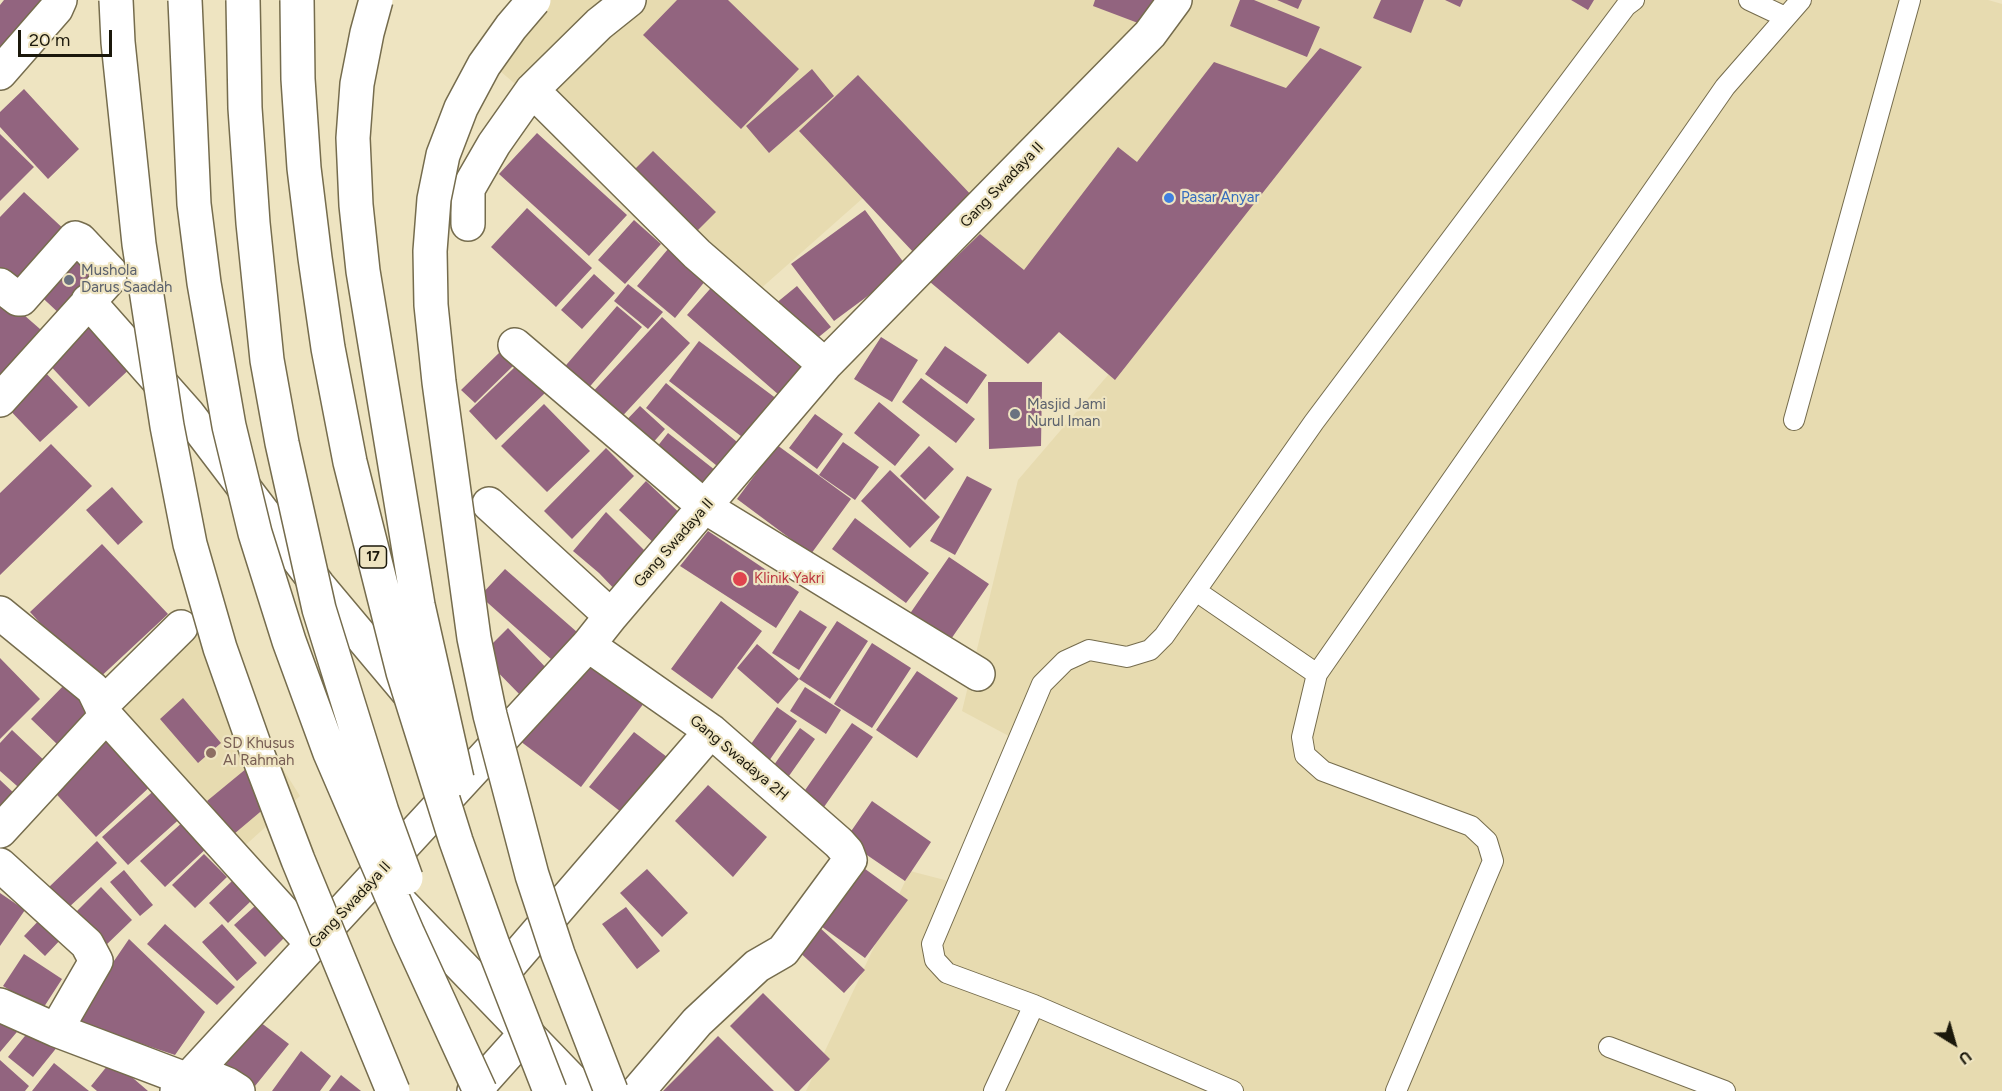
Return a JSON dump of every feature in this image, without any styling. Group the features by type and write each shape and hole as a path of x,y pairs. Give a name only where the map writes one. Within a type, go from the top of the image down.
{"main road":[{"path":"0,73 56,9 60,0"},
{"path":"116,0 118,42 139,244 167,426 190,544 220,648 255,747 298,860 393,1091"},
{"path":"185,0 194,204 204,283 229,426 255,533 289,641 330,753 408,934 482,1091"},
{"path":"243,0 245,108 256,258 267,360 299,527 322,620 378,800 482,1091"},
{"name":"17","path":"297,0 304,168 313,247 328,348 350,462 402,672 467,872 550,1091"},
{"path":"376,0 357,84 353,138 356,205 363,271 401,511 418,605 474,846 508,966 550,1091"},
{"path":"534,0 484,65 461,108 443,155 434,199 431,231 431,306 439,382 471,615 490,715 536,886 558,954 611,1091"},
{"path":"468,224 468,189 494,144 532,90 599,24 629,0"},
{"name":"Gang Swadaya II","path":"187,1081 588,645 825,365 1150,34 1175,0"},
{"path":"532,90 697,254 825,365"},
{"path":"0,285 21,299 75,238 80,240 113,274 0,400"},
{"path":"88,301 188,414 318,585 473,770"},
{"path":"515,345 705,507 978,674"},
{"path":"489,504 611,616"},
{"path":"0,613 93,689 103,711 313,945"},
{"path":"0,831 103,711 181,627"},
{"name":"Gang Swadaya 2H","path":"588,645 711,731 839,843 847,852 850,860 783,951 757,966 697,1022 638,1091"},
{"path":"487,991 711,731"},
{"path":"0,865 87,944 96,961 56,1030"},
{"path":"376,878 582,1091"},
{"path":"0,1005 56,1030 187,1081 227,1084 238,1091"},
{"path":"474,1091 526,1033"}],"lane":[{"path":"1233,1091 1034,1005 947,973 935,960 932,944 1042,684 1065,661 1089,650 1128,657 1150,650 1164,636 1322,413 1626,6 1634,0"},
{"path":"1749,0 1785,17"},
{"path":"1396,1091 1493,861 1487,842 1471,826 1323,771 1305,755 1302,737 1317,674 1725,87 1801,0"},
{"path":"1794,420 1910,0"},
{"path":"1196,591 1317,674"},
{"path":"994,1091 1034,1005"},
{"path":"1609,1047 1725,1091"}],"shaded area":[{"path":"549,0 1988,0 2002,4 2002,1091 806,1091 910,871 960,884 1020,742 962,711 1018,480 1114,368 957,241 863,198 758,291 500,71"},
{"name":"SD Khusus Al Rahmah","path":"195,630 300,796 240,850 110,709"}],"building":[{"path":"4,0 53,0 0,49 0,5"},
{"path":"677,0 728,0 799,69 741,129 643,35"},
{"path":"1095,0 1156,0 1146,26 1093,6"},
{"path":"1240,0 1254,0 1320,27 1307,57 1230,26"},
{"path":"1277,0 1302,0 1298,9"},
{"path":"1381,0 1424,0 1411,33 1373,18"},
{"path":"1445,0 1463,0 1460,7"},
{"path":"1571,0 1594,0 1588,10"},
{"name":"Pasar Anyar","path":"1320,48 1362,67 1115,380 1059,332 1028,364 930,282 980,234 1024,270 1118,147 1137,162 1214,62 1286,88"},
{"path":"812,69 834,96 769,153 746,126"},
{"path":"858,75 974,198 915,254 799,131"},
{"path":"24,89 79,149 48,179 0,127 0,112"},
{"path":"537,133 627,215 589,256 499,174"},
{"path":"0,134 34,167 0,201"},
{"path":"653,151 716,212 688,240 625,179"},
{"path":"24,192 68,233 16,289 0,273 0,217"},
{"path":"527,208 592,268 556,307 491,247"},
{"path":"865,210 907,267 834,321 791,264"},
{"path":"634,220 661,244 625,284 598,260"},
{"name":"Mushola Darus Saadah","path":"74,244 105,273 63,317 32,288"},
{"path":"668,249 706,280 675,318 637,286"},
{"path":"594,274 615,293 582,329 561,310"},
{"path":"717,281 809,361 779,395 687,315"},
{"path":"628,284 663,312 648,329 614,301"},
{"path":"797,286 831,327 809,345 775,304"},
{"path":"0,294 48,336 0,390"},
{"path":"617,306 642,327 585,392 561,371"},
{"path":"89,316 135,364 89,407 44,359"},
{"path":"662,317 690,343 616,423 588,397"},
{"path":"881,337 918,360 892,402 854,379"},
{"path":"699,341 781,402 750,443 669,381"},
{"path":"945,346 987,375 967,404 925,374"},
{"path":"500,352 513,366 475,403 461,390"},
{"path":"517,365 545,393 496,440 469,411"},
{"path":"43,370 78,407 40,442 5,405"},
{"path":"921,378 975,419 956,443 902,402"},
{"name":"Masjid Jami Nurul Iman","path":"988,382 1042,382 1041,446 989,449"},
{"path":"666,383 742,446 722,470 646,408"},
{"path":"879,402 920,435 895,466 854,433"},
{"path":"544,404 590,451 547,492 501,446"},
{"path":"640,406 665,429 644,453 618,429"},
{"path":"815,414 843,434 817,469 789,448"},
{"path":"668,433 725,478 706,503 649,457"},
{"path":"843,442 879,467 855,500 819,475"},
{"path":"51,444 92,486 0,575 0,493"},
{"path":"777,445 851,499 811,554 737,499"},
{"path":"929,446 954,469 925,500 900,476"},
{"path":"606,448 634,476 572,539 544,511"},
{"path":"890,470 940,517 910,548 861,501"},
{"path":"967,476 992,489 955,555 930,541"},
{"path":"646,481 687,520 660,549 619,510"},
{"path":"112,487 143,522 118,545 86,510"},
{"path":"606,512 653,559 621,596 573,551"},
{"path":"855,518 929,573 906,603 832,549"},
{"name":"Klinik Yakri","path":"708,531 799,592 776,628 680,566"},
{"path":"102,544 168,614 95,682 30,612"},
{"path":"949,557 989,584 949,642 909,615"},
{"path":"505,569 585,639 560,667 480,596"},
{"path":"721,601 762,631 712,699 671,669"},
{"path":"800,610 827,627 799,670 772,653"},
{"path":"837,621 868,641 830,699 799,679"},
{"path":"508,628 552,674 525,700 481,655"},
{"path":"872,643 911,668 872,728 834,704"},
{"path":"757,644 799,679 778,704 737,668"},
{"path":"0,658 40,699 0,739"},
{"path":"590,659 644,703 581,787 520,741"},
{"path":"917,671 958,698 917,758 876,730"},
{"path":"68,681 95,711 59,746 31,719"},
{"path":"805,687 841,710 826,734 790,711"},
{"path":"183,698 221,743 198,763 160,719"},
{"path":"777,707 797,721 764,768 744,754"},
{"path":"852,723 873,737 824,807 803,793"},
{"path":"800,728 815,739 784,783 769,772"},
{"path":"12,730 49,765 25,793 0,771 0,743"},
{"path":"105,730 155,782 96,837 47,784"},
{"path":"634,732 675,763 630,819 589,787"},
{"path":"258,759 285,791 234,834 207,801"},
{"path":"0,780 17,796 0,814"},
{"path":"708,785 767,837 733,877 675,821"},
{"path":"159,786 184,815 128,865 102,837"},
{"path":"872,801 931,842 905,881 845,840"},
{"path":"185,820 209,846 165,887 140,861"},
{"path":"97,841 117,863 68,908 49,887"},
{"path":"204,854 227,877 195,908 172,885"},
{"path":"861,866 908,900 865,958 818,924"},
{"path":"647,869 688,913 662,937 620,893"},
{"path":"124,870 153,905 140,916 110,882"},
{"path":"232,881 251,901 228,923 209,903"},
{"path":"101,887 132,920 103,948 72,916"},
{"path":"0,893 25,910 0,946"},
{"path":"255,906 285,937 265,957 234,925"},
{"path":"626,907 660,951 637,969 602,924"},
{"path":"43,916 63,937 45,956 24,936"},
{"path":"165,924 235,987 217,1005 147,944"},
{"path":"222,924 257,963 237,981 202,942"},
{"path":"817,925 865,970 844,993 796,949"},
{"path":"129,939 205,1012 175,1055 73,1021"},
{"path":"24,954 62,979 42,1010 3,986"},
{"path":"763,993 830,1059 799,1091 795,1091 730,1026"},
{"path":"0,1016 22,1026 0,1052"},
{"path":"260,1022 289,1044 251,1091 221,1070"},
{"path":"33,1026 58,1046 33,1077 8,1057"},
{"path":"718,1036 774,1091 663,1091"},
{"path":"301,1051 331,1076 320,1091 272,1091"},
{"path":"0,1060 29,1086 25,1091 0,1091"},
{"path":"112,1060 148,1091 97,1091 91,1086"},
{"path":"54,1063 89,1091 32,1091"},
{"path":"341,1075 361,1091 329,1091"}],"place":[{"name":"Pasar Anyar","path":"1169,198"},
{"name":"Mushola Darus Saadah","path":"69,280"},
{"name":"Masjid Jami Nurul Iman","path":"1015,414"},
{"name":"Klinik Yakri","path":"740,579"},
{"name":"SD Khusus Al Rahmah","path":"211,753"}]}
